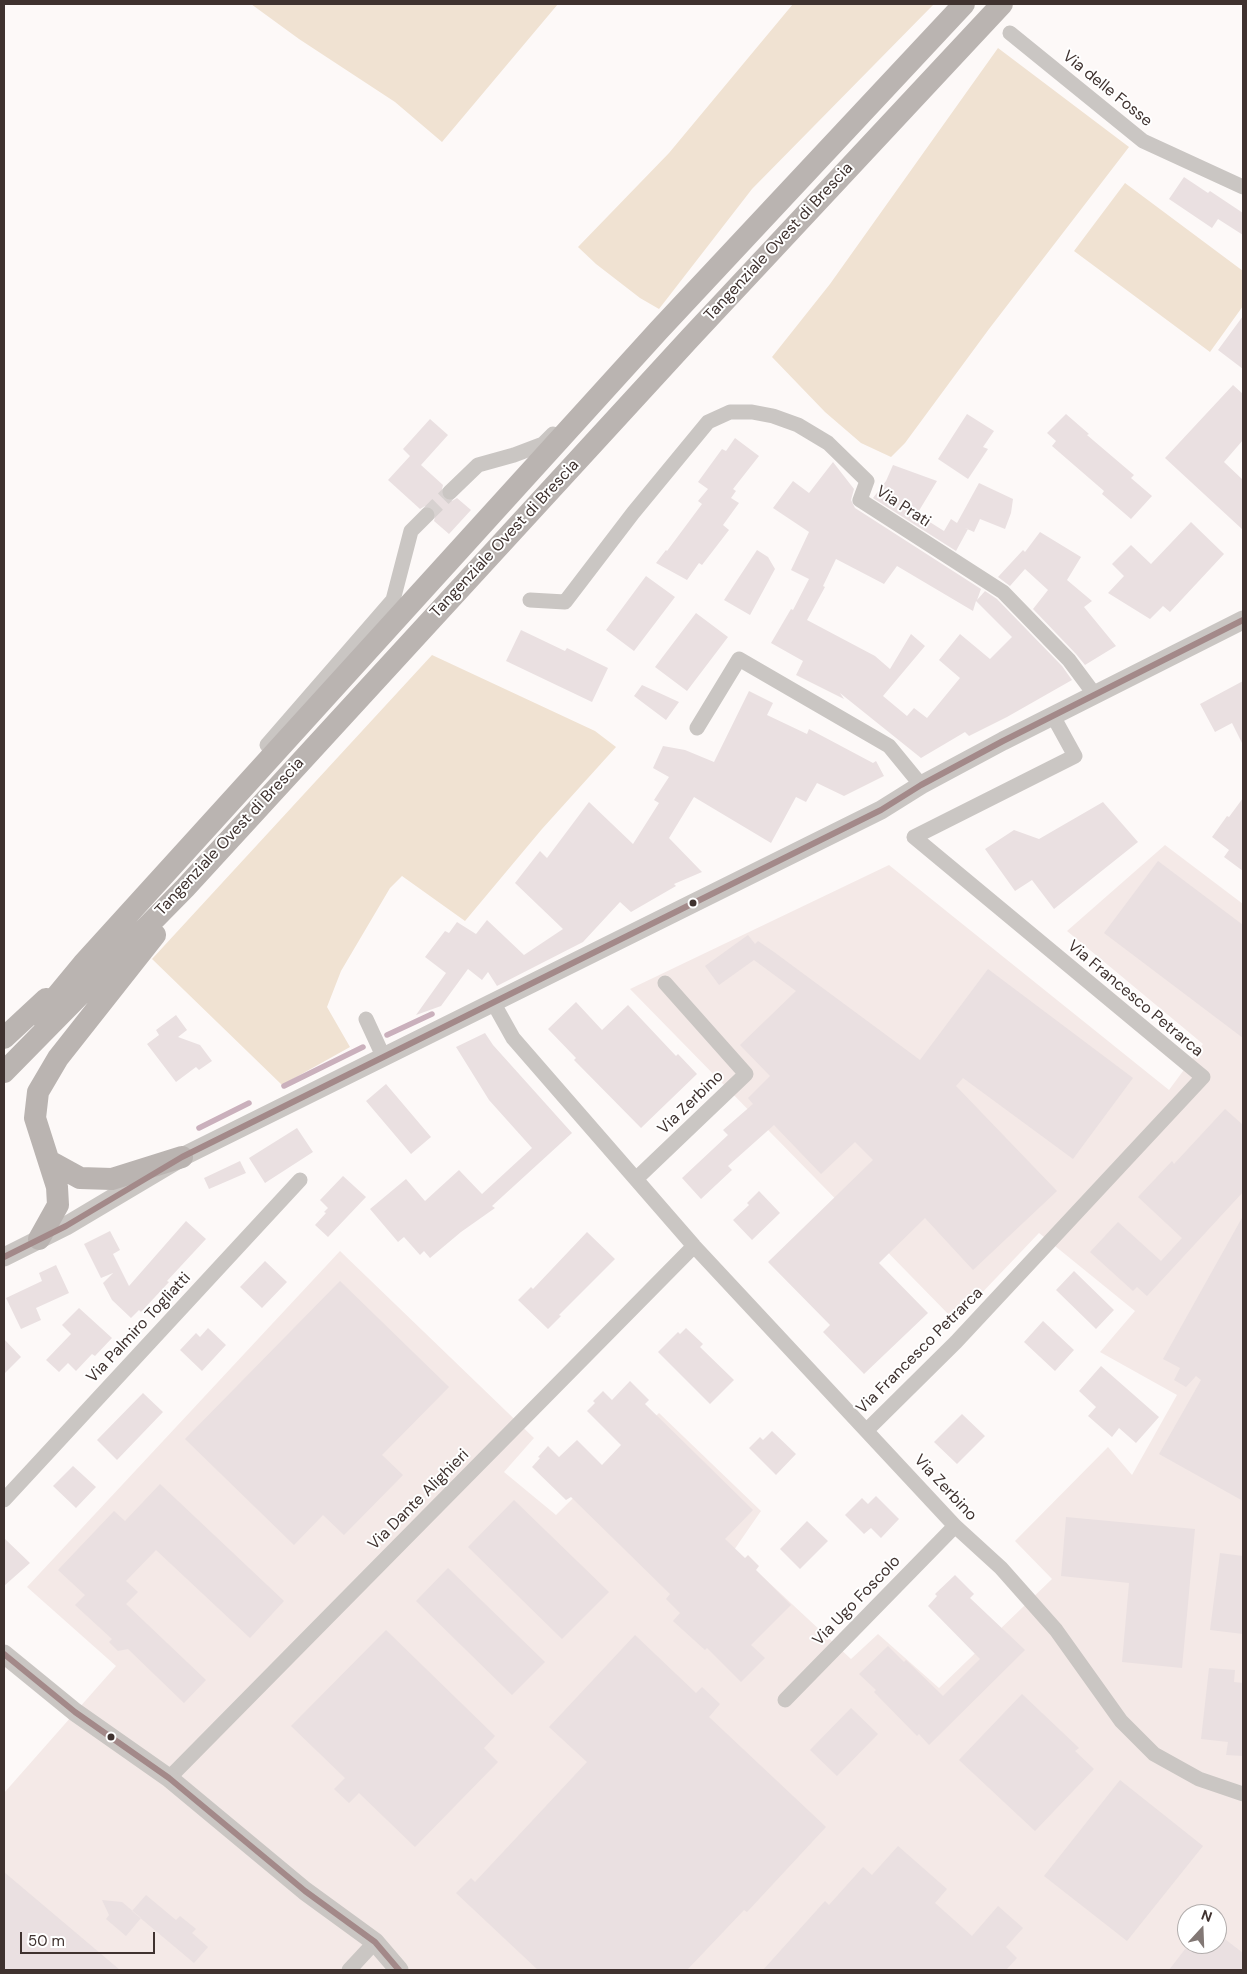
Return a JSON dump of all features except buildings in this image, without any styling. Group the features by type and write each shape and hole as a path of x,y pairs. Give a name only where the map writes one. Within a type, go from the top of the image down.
{"main road":[{"name":"Tangenziale Ovest di Brescia","path":"4,1059 83,964 660,330 964,4"},
{"name":"Tangenziale Ovest di Brescia","path":"4,1072 185,888 690,338 1002,4"},
{"path":"39,1239 58,1205 57,1187 35,1118 38,1092 58,1058 158,932 185,888"},
{"path":"4,1038 83,964"},
{"path":"48,1161 80,1178 112,1179 182,1157"}],"street":[{"name":"Via delle Fosse","path":"1010,33 1143,141 1243,187"},
{"path":"450,492 478,465 544,444 621,358 660,330"},
{"name":"Via Prati","path":"530,600 565,602 633,513 708,422 730,412 752,412 773,416 798,426 828,443 867,481 860,500 1003,592 1069,660 1095,695"},
{"path":"227,806 253,761 393,600 411,531 427,515"},
{"path":"4,1257 66,1226 182,1157 494,1004 881,810 921,784 1243,620"},
{"path":"696,728 739,659 889,746 921,784"},
{"name":"Via Francesco Petrarca","path":"867,1430 956,1342 1202,1077 914,837 1075,756 1053,716"},
{"name":"Via Zerbino","path":"636,1179 746,1074 665,983"},
{"name":"Via Zerbino","path":"494,1004 513,1038 694,1246 955,1526 1001,1568 1056,1630 1121,1722 1154,1754 1199,1779 1243,1794"},
{"path":"366,1019 384,1058"},
{"name":"Via Palmiro Togliatti","path":"4,1500 300,1180"},
{"name":"Via Dante Alighieri","path":"169,1778 694,1246"},
{"name":"Via Ugo Foscolo","path":"785,1700 955,1526"},
{"path":"4,1654 76,1712 169,1778 305,1891 375,1942 399,1970"},
{"path":"349,1970 375,1942"}],"shaded area":[{"path":"251,4 558,4 442,142 395,102 299,39"},
{"path":"793,4 934,4 752,189 659,309 640,298 596,264 578,247 669,153"},
{"path":"998,48 1129,147 989,329 905,443 891,457 861,443 825,412 772,357 830,284"},
{"path":"1125,183 1243,271 1243,306 1210,352 1074,251"},
{"path":"432,655 595,731 616,747 542,829 465,921 402,876 390,888 341,971 327,1007 350,1047 282,1085 152,959"},
{"path":"1165,845 1243,904 1243,1970 4,1970 4,1793 116,1666 27,1587 340,1251 534,1438 504,1472 556,1515 659,1413 761,1511 734,1550 851,1659 878,1634 939,1688 1052,1579 1015,1541 1108,1447 1132,1475 1177,1395 1100,1352 1135,1311 1039,1233 955,1321 630,989 889,865 1169,1090 1203,1044 1067,931"}],"waterway":[{"path":"387,1035 432,1014"},
{"path":"284,1086 363,1047"},
{"path":"199,1128 249,1103"}],"tunnel":[{"path":"427,515 450,492"}],"transit line":[{"path":"4,1257 66,1226 182,1157 881,810 921,785 1003,741 1243,620"},
{"path":"4,1654 75,1712 169,1778 305,1891 375,1942 399,1970"}]}
